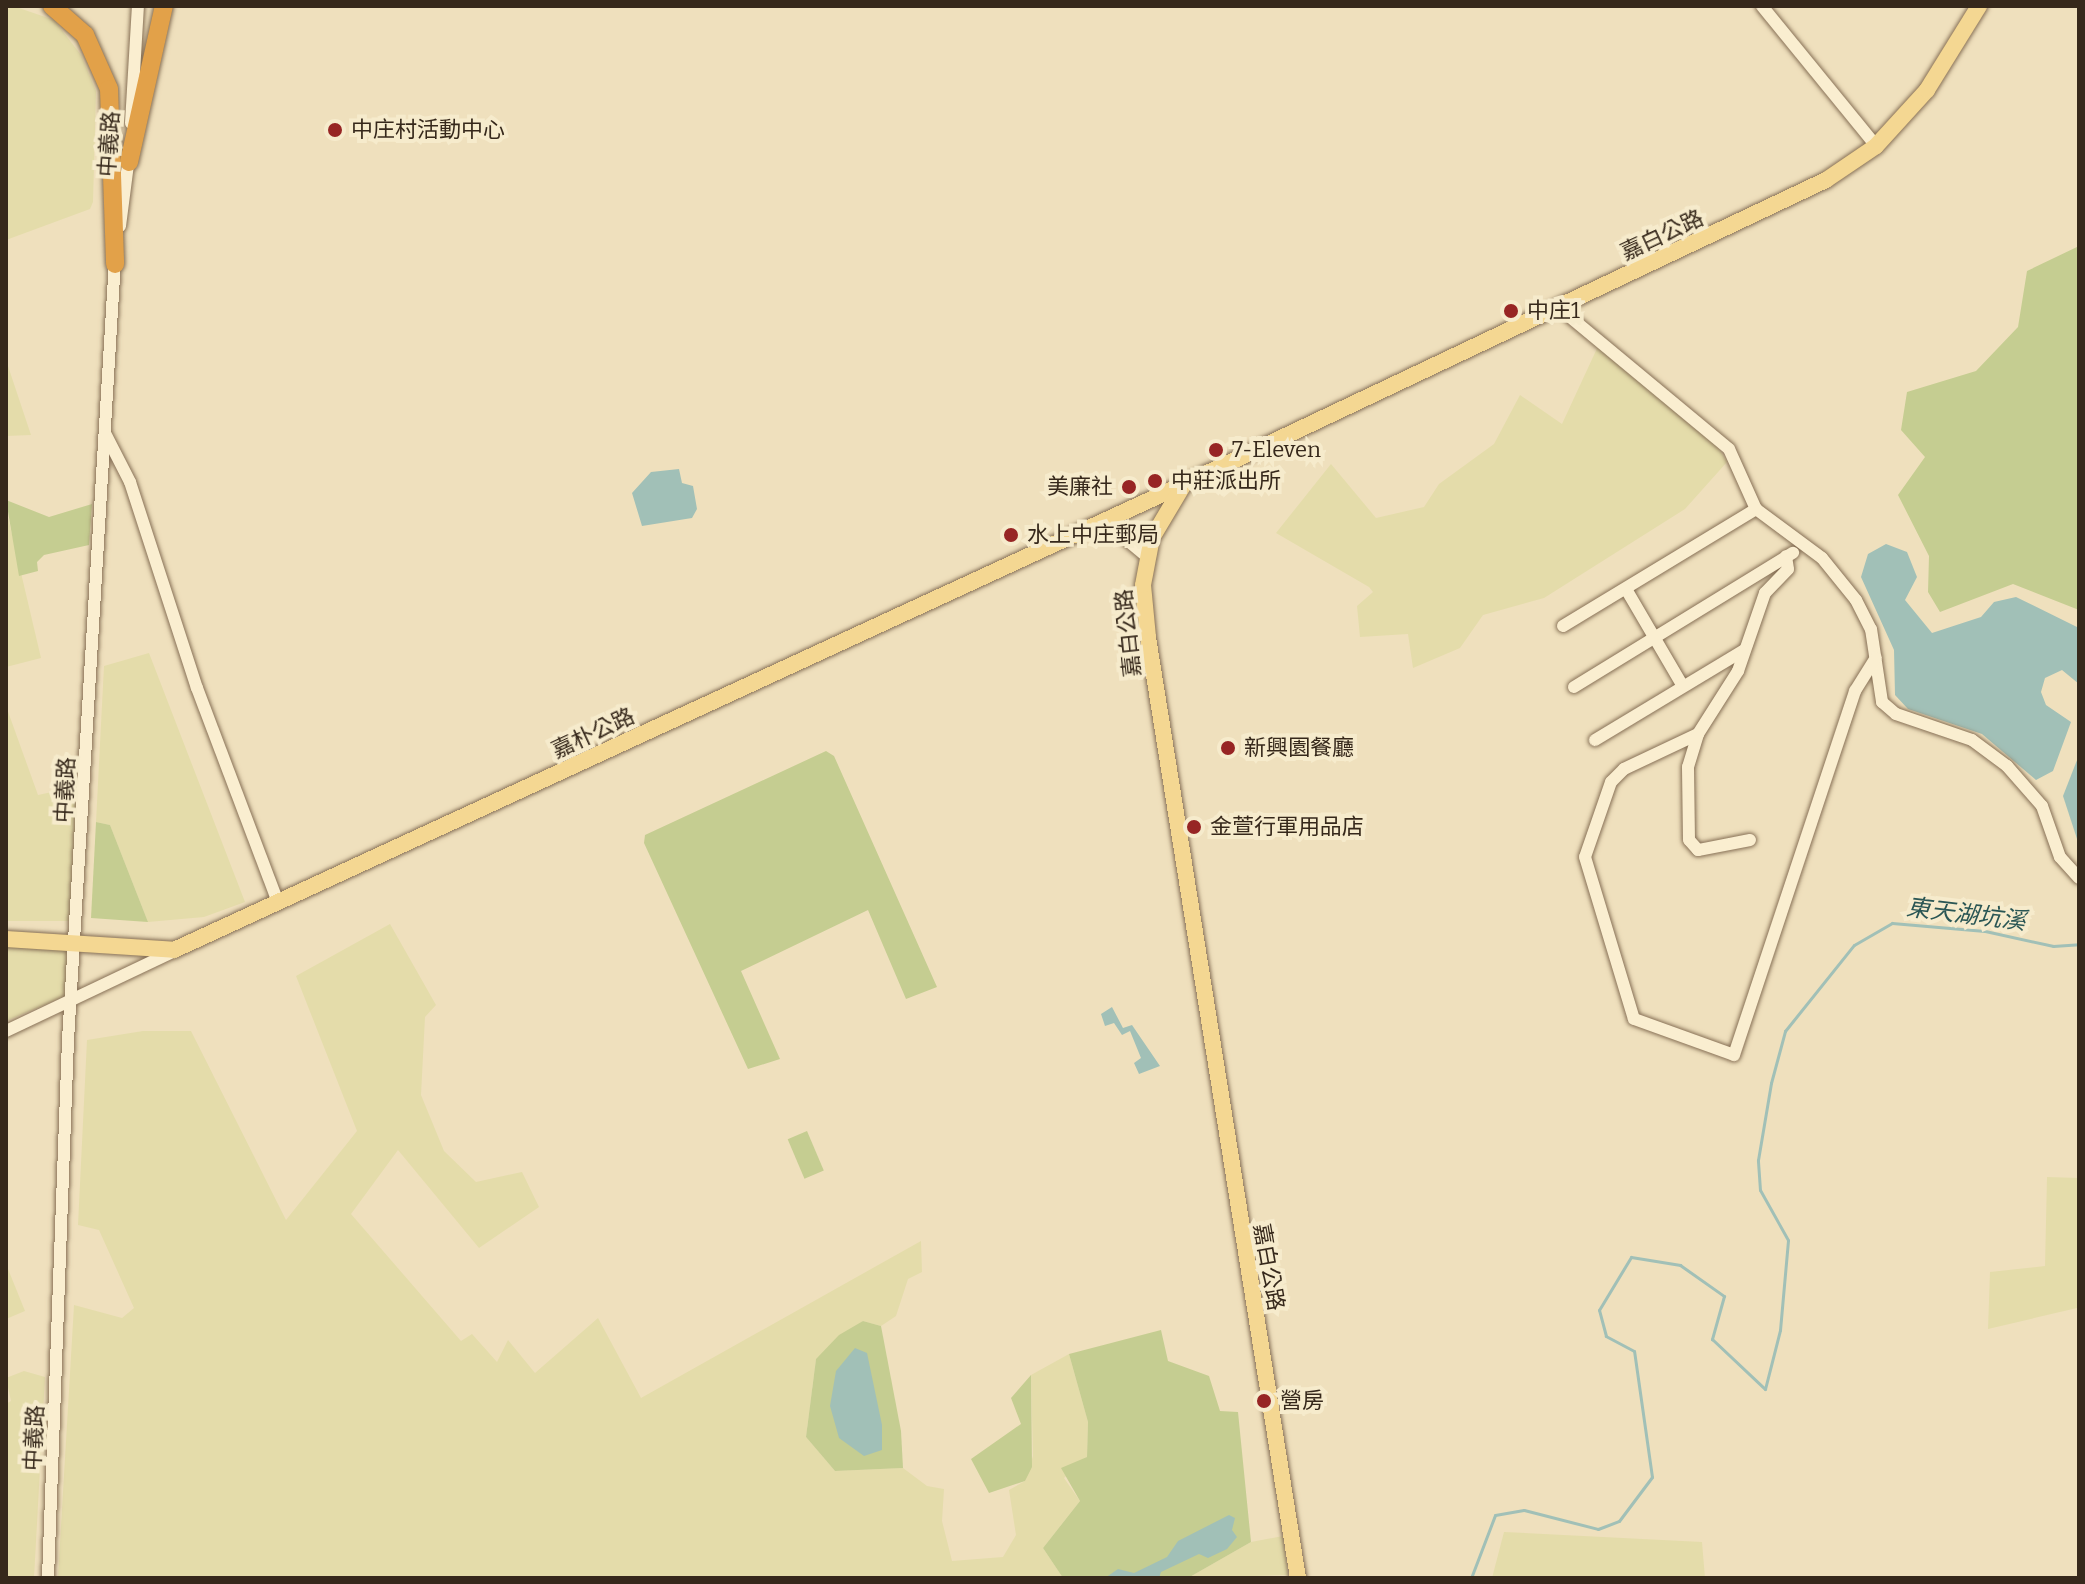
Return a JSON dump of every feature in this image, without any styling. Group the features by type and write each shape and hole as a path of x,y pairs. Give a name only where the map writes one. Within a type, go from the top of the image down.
{"highway":[{"path":"52,6 85,35 109,89 115,264"},
{"path":"129,162 164,6"}],"main road":[{"name":"嘉白公路","path":"1184,484 1763,213 1826,180 1876,146 1927,90 1979,6"},
{"name":"嘉朴公路","path":"6,939 174,950 1184,484"},
{"path":"1145,555 1184,484"},
{"name":"嘉白公路","path":"1145,555 1148,637 1298,1578"}],"street":[{"name":"中義路","path":"48,1578 71,998 115,264 129,162 138,6"},
{"path":"1762,6 1876,146"},
{"path":"1558,307 1729,449 1756,509 1802,548 1822,558 1856,600 1871,629 1882,702 1896,714 1972,740 2007,766 2042,806 2060,857 2079,878"},
{"path":"104,432 130,482 197,688 277,900"},
{"path":"1563,626 1756,509"},
{"path":"1104,521 1145,555"},
{"path":"1574,687 1802,548"},
{"path":"1750,840 1698,850 1689,840 1688,767 1698,734 1738,671 1765,593 1788,569 1786,556"},
{"path":"1626,589 1682,685"},
{"path":"1595,740 1744,650"},
{"path":"1698,734 1624,769 1611,782 1585,857 1634,1019 1734,1055 1855,691 1876,658"},
{"path":"6,1031 174,950"}],"shaded area":[{"path":"16,7 54,20 81,55 96,91 93,202 90,209 6,240 6,9"},
{"path":"1600,342 1712,437 1727,462 1685,509 1544,598 1483,615 1460,648 1413,668 1408,634 1360,637 1357,606 1373,592 1369,587 1276,533 1331,464 1376,518 1424,507 1439,484 1494,444 1520,395 1562,424"},
{"path":"6,360 31,435 6,436"},
{"path":"6,509 41,658 6,667"},
{"path":"149,653 245,902 204,917 148,922 110,825 96,822 104,666"},
{"path":"6,706 38,795 80,786 80,842 69,921 6,921"},
{"path":"390,924 436,1005 425,1017 421,1095 444,1151 476,1182 522,1172 539,1207 479,1248 398,1150 351,1214 461,1341 472,1334 497,1362 508,1340 535,1373 598,1318 641,1398 921,1241 922,1272 908,1279 896,1316 881,1326 863,1321 816,1359 806,1437 835,1471 903,1468 927,1486 944,1489 942,1521 952,1561 1003,1557 1016,1535 1009,1490 1025,1481 1033,1456 1031,1375 1069,1354 1088,1422 1087,1457 1064,1478 1080,1501 1043,1548 1063,1578 58,1578 74,1305 122,1318 134,1308 99,1230 78,1225 87,1040 143,1031 191,1031 286,1220 357,1131 296,976"},
{"path":"6,941 68,949 66,996 6,1021"},
{"path":"2047,1177 2079,1178 2079,1335 2077,1308 1988,1329 1990,1272 2045,1266"},
{"path":"6,1264 25,1311 6,1319"},
{"path":"24,1371 45,1377 34,1578 6,1578 6,1404 11,1401 6,1378"},
{"path":"1504,1532 1702,1542 1705,1578 1492,1578"},
{"path":"1283,1536 1288,1575 1188,1578 1251,1542"}],"green space":[{"path":"2079,246 2079,610 2013,584 1940,612 1928,592 1929,556 1898,495 1925,457 1901,430 1907,392 1976,371 2018,327 2027,271"},
{"path":"6,500 49,517 92,504 89,545 44,555 37,562 38,571 19,576"},
{"path":"826,751 834,756 937,987 906,999 868,910 741,971 780,1059 748,1069 644,843 645,835"},
{"path":"96,822 110,825 148,922 91,918"},
{"path":"807,1131 824,1171 804,1179 788,1139"},
{"path":"863,1321 881,1326 901,1431 903,1468 835,1471 806,1437 816,1359 839,1335"},
{"path":"1161,1330 1168,1361 1209,1376 1220,1411 1238,1412 1251,1542 1188,1578 1063,1578 1043,1548 1080,1501 1061,1468 1087,1457 1088,1422 1069,1354"},
{"path":"1031,1375 1032,1467 1025,1481 989,1493 971,1459 1021,1424 1011,1398"}],"water":[{"path":"679,469 682,483 693,486 697,509 692,518 642,526 632,493 651,472"},
{"path":"1886,544 1907,552 1917,577 1905,600 1932,633 1981,617 1994,602 2016,597 2079,628 2079,684 2062,670 2045,678 2041,692 2046,705 2071,722 2053,771 2036,780 1982,734 1908,709 1895,695 1894,650 1861,577 1868,554"},
{"path":"2079,755 2079,845 2063,796"},
{"path":"1112,1007 1123,1028 1132,1025 1160,1066 1139,1074 1134,1063 1141,1058 1130,1031 1122,1035 1114,1023 1105,1026 1101,1014"},
{"path":"855,1348 867,1353 882,1425 882,1450 864,1456 839,1438 830,1406 836,1371"},
{"path":"1229,1515 1235,1518 1232,1530 1237,1537 1227,1549 1208,1558 1199,1554 1161,1572 1159,1578 1105,1578 1118,1569 1134,1573 1167,1557 1178,1541"}],"waterway":[{"name":"東天湖坑溪","path":"1471,1578 1495,1515 1524,1510 1598,1529 1619,1521 1652,1477 1634,1351 1606,1336 1599,1310 1631,1257 1680,1265 1724,1296 1712,1339 1765,1389 1780,1330 1788,1240 1760,1190 1758,1160 1771,1083 1785,1031 1854,945 1892,923 1985,931 2053,946 2079,944"}],"place":[{"name":"中庄村活動中心","path":"335,130"},
{"name":"中庄1","path":"1511,311"},
{"name":"7-Eleven","path":"1216,450"},
{"name":"中莊派出所","path":"1155,481"},
{"name":"美廉社","path":"1129,487"},
{"name":"水上中庄郵局","path":"1011,535"},
{"name":"新興園餐廳","path":"1228,748"},
{"name":"金萱行軍用品店","path":"1194,827"},
{"name":"營房","path":"1264,1401"}]}
